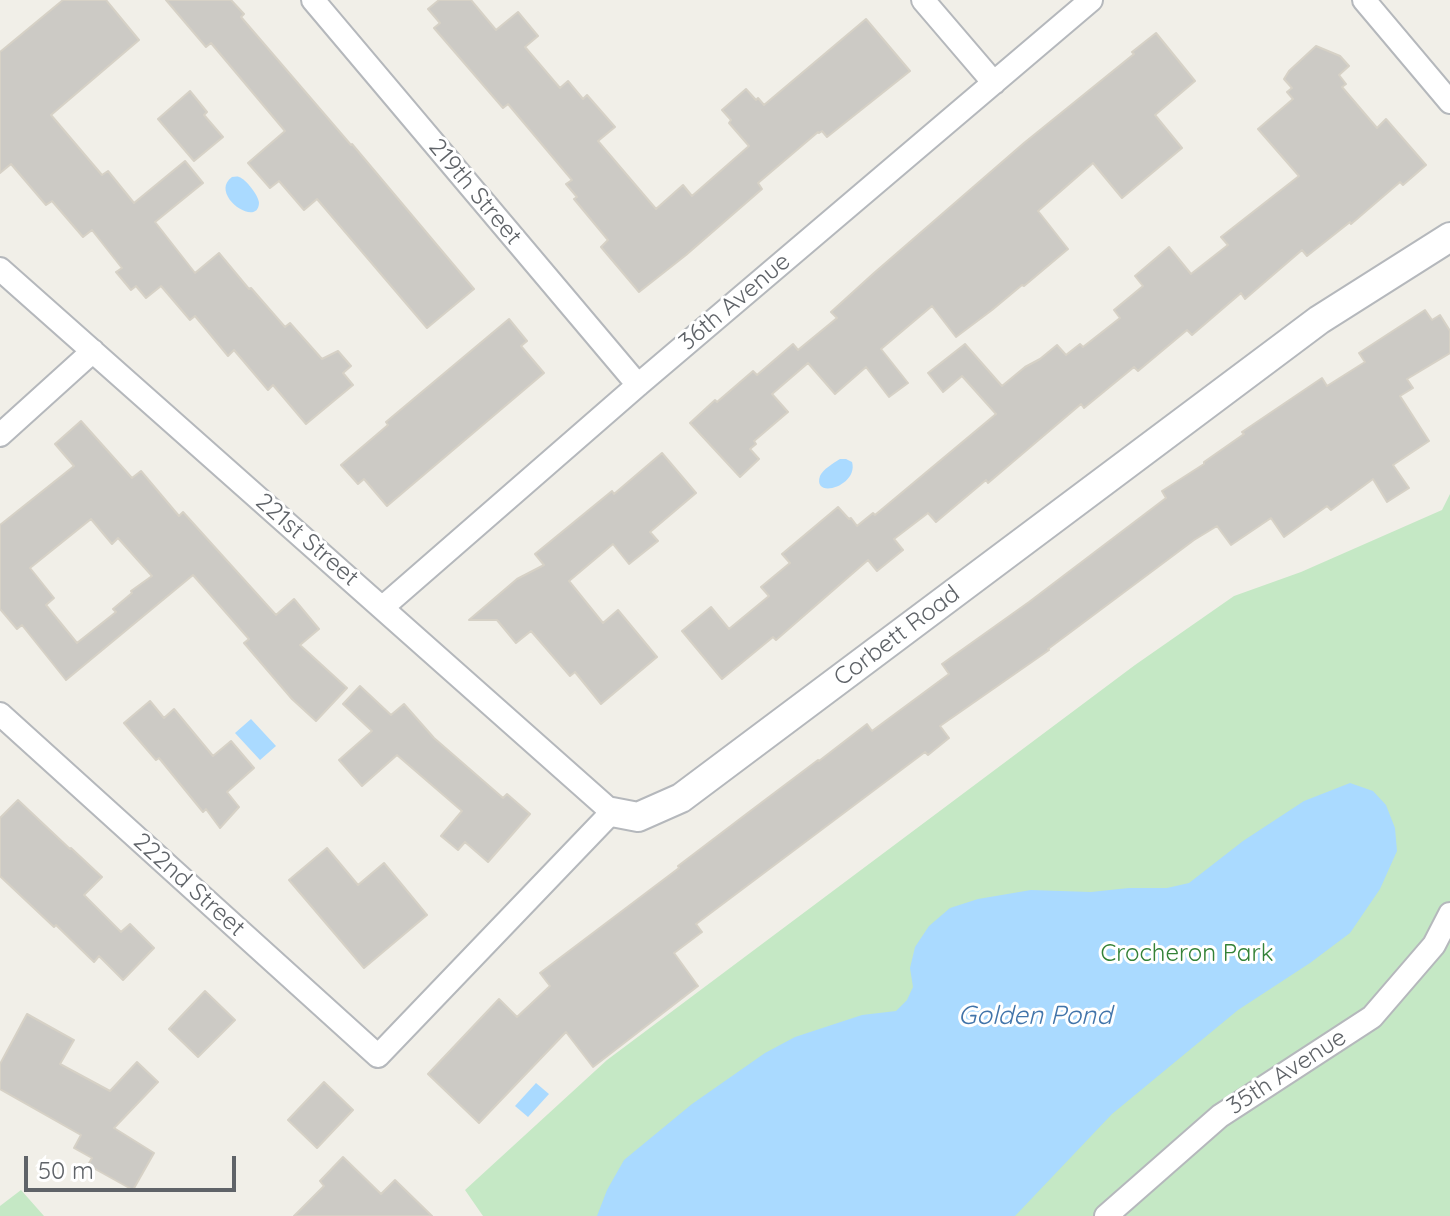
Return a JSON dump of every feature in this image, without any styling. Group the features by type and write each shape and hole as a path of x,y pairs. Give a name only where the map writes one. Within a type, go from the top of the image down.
{"street":[{"name":"219th Street","path":"313,0 638,385"},
{"path":"923,0 994,83"},
{"name":"36th Avenue","path":"383,607 638,385 1091,0"},
{"path":"1364,0 1450,102"},
{"name":"Corbett Road","path":"612,812 638,817 681,798 1319,320 1450,237"},
{"name":"221st Street","path":"0,269 612,812"},
{"path":"0,435 93,351"},
{"name":"222nd Street","path":"0,714 378,1056 612,812"},
{"name":"35th Avenue","path":"1106,1216 1220,1116 1372,1017 1434,945 1450,914"}],"green space":[{"name":"Crocheron Park","path":"1450,494 1450,1216 483,1216 465,1190 607,1060 1135,665 1234,596 1301,572 1442,510"},
{"path":"21,1190 44,1216 0,1216 0,1206"}],"water":[{"path":"232,177 242,178 252,188 259,203 257,210 244,211 230,200 226,184"},
{"path":"840,459 852,462 849,478 836,487 823,487 819,483 821,473"},
{"path":"251,719 276,746 260,760 235,733"},
{"name":"Golden Pond","path":"1350,783 1373,791 1386,805 1395,828 1397,851 1380,889 1350,933 1238,1010 1112,1114 1015,1216 597,1216 624,1160 692,1104 765,1053 795,1037 862,1015 896,1011 907,1000 913,987 910,968 915,947 929,926 950,908 978,899 1031,890 1091,892 1167,888 1189,883 1243,841 1304,801"},
{"path":"536,1083 549,1094 528,1117 515,1106"}],"building":[{"path":"63,0 106,0 139,40 51,115 102,175 108,171 134,203 185,161 203,183 155,222 195,273 219,253 285,327 290,323 322,359 338,351 351,366 343,373 353,385 306,424 273,385 268,390 234,350 228,356 195,316 190,320 161,286 146,298 136,286 131,290 116,272 122,268 92,230 83,237 52,201 46,205 11,164 0,173 0,52"},
{"path":"166,0 231,0 244,14 241,17 474,289 427,328 317,199 304,210 279,181 270,188 248,163 285,131 211,43 206,47"},
{"path":"439,0 471,0 496,30 518,12 538,36 525,47 560,88 568,81 583,99 587,95 615,127 598,141 656,209 683,185 692,196 749,146 722,110 746,89 764,105 866,19 910,71 827,137 822,131 818,132 758,183 762,189 639,292 601,247 608,240 574,199 577,197 566,184 572,180 508,104 503,108 434,28 440,23 428,9"},
{"path":"1156,33 1195,81 1155,115 1182,148 1122,198 1093,163 1038,211 1068,249 956,337 932,306 881,349 908,383 889,397 866,367 835,394 808,363 772,394 788,412 754,441 756,444 750,449 759,459 740,477 690,423 753,371 757,375 793,344 798,350 837,318 831,312 874,273"},
{"path":"1316,46 1340,56 1349,66 1339,75 1346,84 1342,87 1377,128 1386,119 1426,165 1307,256 1302,250 1245,299 1241,293 1192,335 1187,330 1138,371 1134,367 1084,408 1081,404 988,483 986,480 936,522 928,513 894,539 903,550 877,571 868,560 776,640 773,637 722,679 682,631 711,607 729,629 769,596 761,587 790,563 782,554 838,507 857,526 873,513 875,515 996,414 962,376 943,392 928,373 965,344 1002,386 1057,345 1066,355 1080,344 1083,347 1120,318 1114,310 1143,286 1135,276 1169,247 1191,274 1228,245 1221,237 1299,176 1258,129 1293,99 1287,92 1292,88 1284,79"},
{"path":"190,91 207,112 204,115 223,137 194,161 158,119"},
{"path":"1425,310 1432,320 1440,315 1450,331 1450,353 1407,379 1413,388 1400,396 1429,441 1393,465 1409,488 1387,502 1373,479 1331,510 1327,506 1284,537 1271,518 1231,545 1217,526 1194,540 1049,650 940,726 949,738 928,755 925,752 696,924 702,932 674,953 698,986 593,1067 566,1032 479,1123 428,1074 499,999 517,1017 550,986 540,973 867,724 872,731 949,674 942,664 1166,498 1162,491 1322,378 1327,386 1365,362 1359,353"},
{"path":"509,319 527,341 521,346 544,373 387,506 364,479 358,484 341,465 388,425 386,422"},
{"path":"81,421 132,478 141,471 179,516 183,512 276,615 294,599 319,629 300,645 347,688 316,721 292,699 244,643 249,639 193,575 66,680 22,625 17,629 0,609 0,525 74,466 55,444","holes":["91,519 112,544 118,538 152,576 131,591 113,609 116,612 77,643 46,605 54,598 30,568"]},
{"path":"662,453 696,493 650,532 658,541 629,564 613,544 569,581 603,623 618,610 657,657 601,704 575,672 570,676 531,631 516,643 497,620 469,620 517,579 544,565 535,554"},
{"path":"360,686 391,715 404,704 434,738 503,798 507,794 530,814 488,862 465,842 458,850 441,836 462,811 397,755 362,786 339,760 372,731 343,704"},
{"path":"150,701 164,718 174,709 213,756 231,741 254,768 227,792 239,807 220,828 206,809 203,812 159,758 156,760 124,723"},
{"path":"18,800 102,877 84,895 121,932 130,924 154,948 123,980 99,956 94,962 0,876 0,818"},
{"path":"327,848 358,885 384,863 427,915 364,968 289,880"},
{"path":"205,991 235,1020 198,1057 169,1029"},
{"path":"27,1014 74,1040 60,1064 110,1091 137,1062 158,1082 114,1128 154,1153 133,1190 88,1165 92,1158 74,1148 81,1135 0,1089 0,1064"},
{"path":"324,1082 353,1110 317,1148 288,1120"},
{"path":"343,1157 381,1194 395,1180 432,1216 294,1216 324,1186 320,1181"}]}
